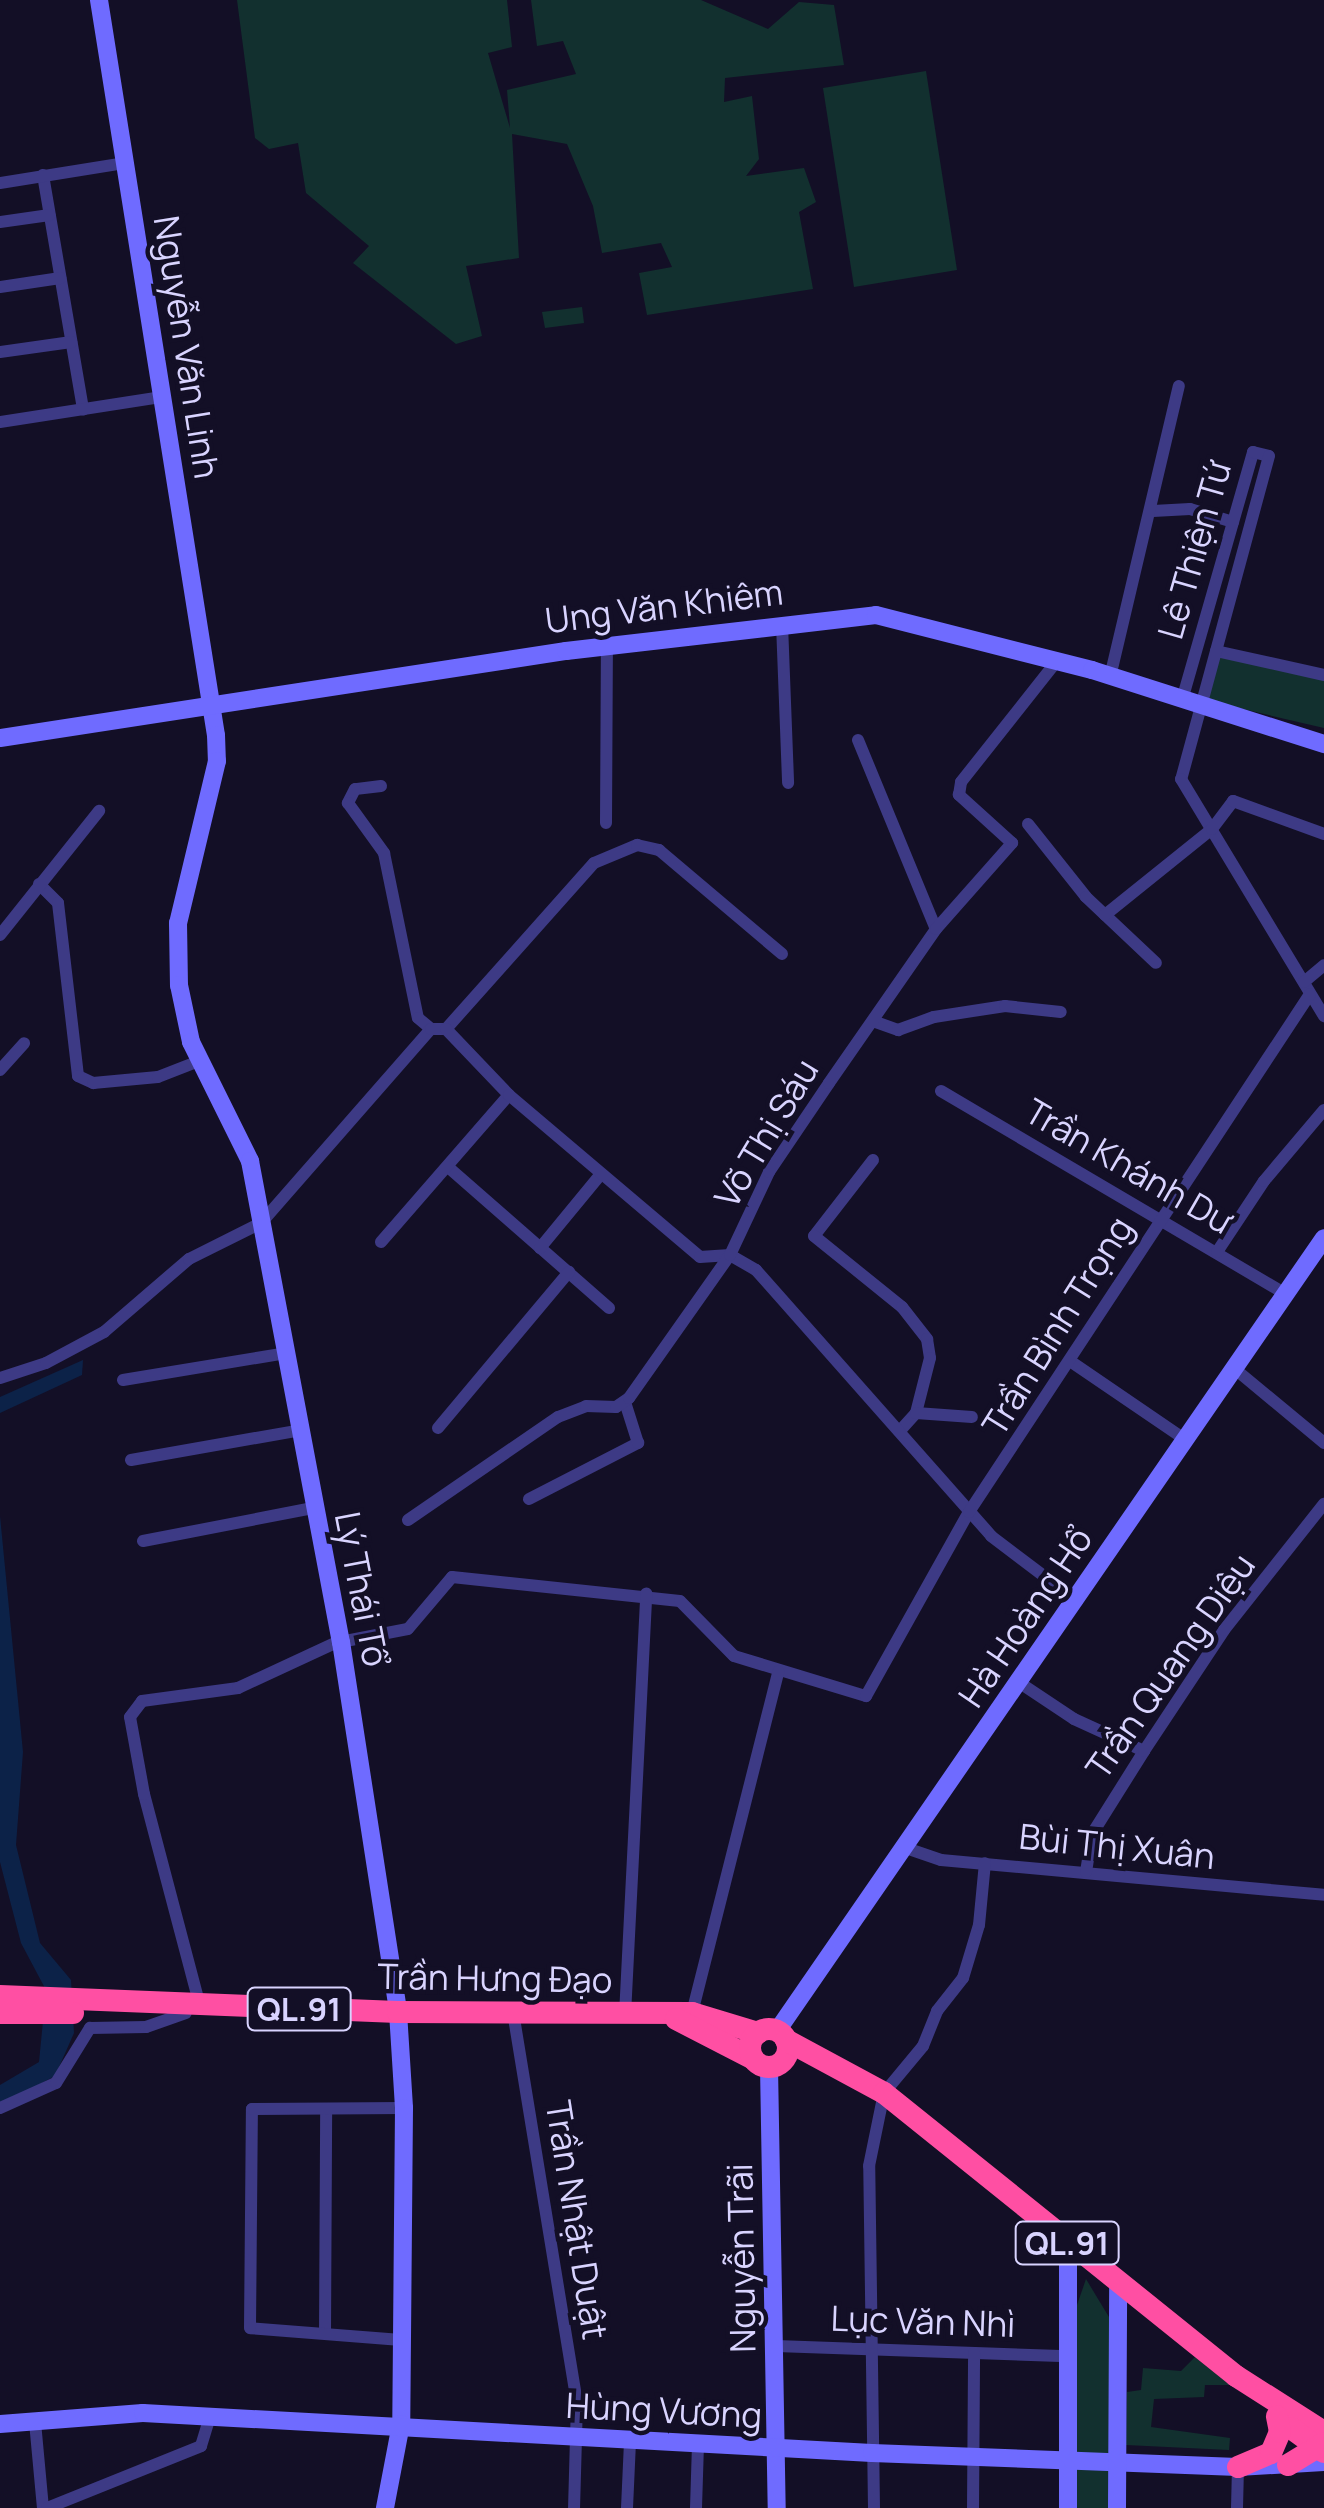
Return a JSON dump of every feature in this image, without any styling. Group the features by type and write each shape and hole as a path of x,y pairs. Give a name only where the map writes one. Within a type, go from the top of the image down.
{"highway":[{"name":"Trần Hưng Đạo","path":"11,2005 680,2014 773,2034 884,2093 1118,2284 1255,2389"},
{"name":"Trần Hưng Đạo","path":"680,2014 766,2064 808,2063 884,2093"},
{"path":"773,2034 786,2058 766,2064 773,2034"},
{"name":"QL.91","path":"1255,2389 1276,2416 1322,2447"},
{"name":"QL.91","path":"1255,2389 1322,2447"},
{"path":"1238,2467 1271,2453 1280,2432 1276,2416"},
{"path":"1288,2465 1322,2447"}],"street":[{"name":"Nguyễn Văn Linh","path":"99,0 212,704"},
{"path":"0,182 125,164"},
{"path":"43,175 83,410"},
{"path":"0,222 50,215"},
{"path":"0,287 60,278"},
{"path":"0,352 71,342"},
{"path":"1110,677 1153,512 1179,386"},
{"path":"0,422 162,398"},
{"name":"Lê Thiện Tứ","path":"1182,700 1252,452 1269,456 1181,779 1324,1016"},
{"path":"1153,512 1190,509 1233,522"},
{"name":"Ung Văn Khiêm","path":"0,738 606,646 876,615 1110,677 1324,744"},
{"path":"782,624 788,783"},
{"path":"606,646 606,824"},
{"path":"1216,651 1324,676"},
{"name":"Võ Thị Sáu","path":"1056,662 967,768 959,795 1012,843 936,929 769,1172 730,1255 756,1270 969,1512 1077,1600"},
{"name":"Lý Thái Tổ","path":"212,704 217,761 178,923 182,1004 199,1061 245,1144 341,1642 398,2012 404,2108 402,2424 385,2508"},
{"path":"858,740 936,929"},
{"path":"380,786 355,790 348,803 384,853 418,1018 431,1029 446,1030 510,1095 700,1257 730,1255"},
{"path":"1105,915 1212,829 1240,800 1324,834"},
{"path":"0,936 99,811"},
{"path":"1028,824 1105,915 1156,964"},
{"path":"446,1030 594,863 638,845 659,850 782,954"},
{"path":"39,884 58,903 78,1076 93,1083 158,1077 199,1061"},
{"name":"Trần Bình Trọng","path":"778,1672 866,1696 969,1512 1324,965"},
{"path":"873,1021 898,1030 934,1016 1005,1006 1061,1012"},
{"path":"0,1378 78,1347 189,1259 260,1222 431,1029"},
{"path":"0,1070 24,1042"},
{"name":"Trần Khánh Dư","path":"942,1091 1286,1294"},
{"path":"381,1242 510,1095"},
{"path":"1217,1252 1264,1180 1324,1110"},
{"path":"873,1160 814,1236 902,1306 927,1339 930,1358 916,1413 900,1431"},
{"path":"448,1167 609,1308"},
{"path":"540,1248 601,1174"},
{"name":"Hà Hoàng Hổ","path":"773,2034 906,1848 1324,1238"},
{"path":"408,1520 558,1417 625,1402 730,1255"},
{"path":"438,1428 569,1272"},
{"path":"123,1380 286,1352"},
{"path":"1070,1361 1186,1440"},
{"path":"1235,1370 1324,1443"},
{"path":"529,1499 638,1443 625,1402"},
{"path":"916,1413 972,1417"},
{"path":"131,1460 302,1430"},
{"name":"Trần Quang Diệu","path":"1086,1872 1092,1834 1144,1752 1224,1630 1324,1504"},
{"path":"143,1541 313,1508"},
{"path":"0,2108 56,2082 90,2028 146,2027 193,2010 130,1717 142,1701 238,1688 341,1642 408,1629 452,1577 646,1594 680,1601 734,1656 778,1672 680,2014"},
{"path":"624,2015 646,1594"},
{"path":"1020,1683 1074,1719 1144,1752"},
{"name":"Bùi Thị Xuân","path":"906,1848 942,1860 1324,1894"},
{"path":"874,2508 869,2166 884,2093 923,2046 937,2012 963,1978 979,1925 986,1863"},
{"name":"Trần Nhật Duật","path":"513,2012 578,2439 574,2508"},
{"name":"Nguyễn Trãi","path":"766,2064 776,2346 777,2508"},
{"path":"401,2340 250,2328 252,2109 404,2108"},
{"path":"325,2333 326,2110"},
{"path":"1068,2244 1068,2508"},
{"path":"1117,2508 1118,2284"},
{"name":"Lục Văn Nhì","path":"776,2346 1068,2356"},
{"path":"973,2508 974,2353"},
{"path":"35,2422 45,2508 201,2446 210,2416"},
{"name":"Hùng Vương","path":"1,2422 210,2416 402,2424 578,2439 872,2454 972,2452 1238,2467 1288,2465"},
{"path":"627,2508 630,2442"},
{"path":"696,2508 698,2445"},
{"path":"1237,2508 1238,2467"}],"green space":[{"path":"237,0 507,0 512,47 488,53 510,128 507,90 576,74 563,41 537,46 531,0 701,0 768,29 799,2 834,5 844,65 725,78 724,102 752,96 759,159 746,176 804,168 816,202 799,212 813,289 647,315 639,273 672,267 661,243 602,253 593,206 567,144 512,134 519,258 466,266 482,336 456,344 353,263 369,246 306,193 298,143 269,149 255,138"},
{"path":"926,71 957,270 854,287 823,88"},
{"path":"582,307 584,323 545,328 542,312"},
{"path":"1216,651 1324,675 1324,728 1204,700"},
{"path":"1086,2279 1118,2332 1118,2508 1070,2508 1068,2331"},
{"path":"1195,2357 1230,2385 1205,2385 1204,2397 1154,2399 1151,2427 1230,2438 1229,2450 1126,2445 1127,2392 1141,2390 1143,2368 1181,2371"}],"water":[{"path":"83,1360 82,1375 0,1413 0,1397"},
{"path":"0,1516 23,1752 16,1845 40,1943 71,1980 74,2033 55,2076 0,2105 0,2085 39,2062 46,1990 21,1943 0,1862"}]}
